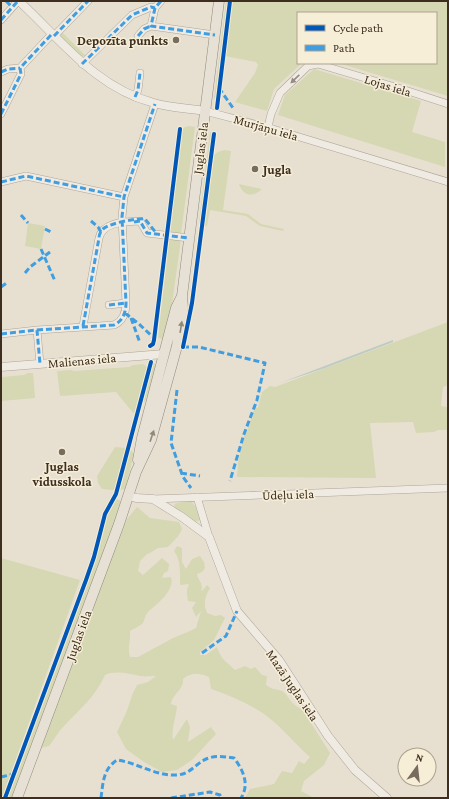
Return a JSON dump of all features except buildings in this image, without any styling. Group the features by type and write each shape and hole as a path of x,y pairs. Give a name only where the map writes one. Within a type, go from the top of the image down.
{"main road":[{"name":"Juglas iela","path":"17,798 136,472 151,440 174,357 183,308 182,296 219,1"},
{"name":"Juglas iela","path":"136,472 142,438 176,308 182,296"},
{"path":"164,354 174,357"}],"street":[{"path":"1,20 19,1"},
{"name":"Murjāņu iela","path":"19,1 82,64 102,78 135,97 155,104 205,111 268,127 448,182"},
{"path":"1,63 4,70 20,68 88,1"},
{"path":"151,26 155,8 160,1"},
{"path":"82,64 132,15 155,8"},
{"path":"138,36 144,29 151,26 215,35"},
{"name":"Lojas iela","path":"268,127 271,114 280,93 308,66 313,64 318,64 397,87 448,104"},
{"path":"1,114 21,74 20,68"},
{"path":"135,97 138,90 140,73"},
{"path":"1,334 83,326 114,325 120,322 125,313 126,303 122,222 124,197 155,104"},
{"path":"1,182 26,176 124,197"},
{"path":"83,326 100,234 104,229 112,224 140,221 147,233 189,238"},
{"path":"109,305 126,303"},
{"path":"37,330 40,364"},
{"name":"Malienas iela","path":"1,367 164,354"},
{"name":"Ūdeļu iela","path":"128,496 153,499 448,488"},
{"name":"Mazā Juglas iela","path":"197,497 237,611 279,660 328,736 355,770 386,798"},
{"path":"153,499 210,537"}],"green space":[{"path":"226,1 229,1 217,99 214,98"},
{"path":"232,1 448,1 448,96 341,64 437,64 437,12 297,12 297,64 301,64 274,89 267,111 235,102 255,73 258,65 256,62 225,56"},
{"path":"62,32 86,56 80,56 61,38"},
{"path":"314,69 421,101 412,132 445,142 445,167 278,115 285,95"},
{"path":"189,126 195,127 181,234 170,232 182,130"},
{"path":"210,132 213,132 200,225 199,222"},
{"path":"224,150 231,151 223,210 248,214 261,224 284,229 283,231 260,226 246,216 210,210 207,226 204,226 214,155"},
{"path":"239,184 262,189 252,195 243,191"},
{"path":"28,223 45,226 41,249 25,246"},
{"path":"169,238 181,239 172,304 164,339 158,338"},
{"path":"448,322 448,385 443,387 441,406 447,407 447,430 416,433 413,422 370,423 376,478 237,477 238,463 245,432 247,432 255,407 258,408 262,392 270,386 275,387"},
{"path":"152,362 155,364 156,369 145,402 142,402"},
{"path":"143,364 147,367 134,414 116,392 60,396 57,371 129,367"},
{"path":"33,373 35,398 1,401 1,377 24,375"},
{"path":"115,447 126,448 116,488 113,490 102,489 98,483 97,476"},
{"path":"129,450 131,450 134,454 125,489 120,490"},
{"path":"116,499 120,500 121,503 105,552 12,798 7,798 95,559 107,515"},
{"path":"188,501 192,502 196,508 200,520 195,522 175,508 174,505 177,503"},
{"path":"137,507 150,518 179,522 182,529 178,537 168,547 158,548 147,554 140,561 138,571 143,575 162,558 169,564 168,571 164,573 162,578 171,577 172,582 164,597 147,613 143,623 130,631 130,657 138,657 173,638 196,628 201,611 196,617 192,608 196,602 188,601 187,590 189,584 180,585 179,563 174,551 177,546 182,548 182,562 186,569 192,559 200,556 204,562 205,568 202,572 197,574 202,588 201,591 207,585 210,588 205,600 207,613 215,616 221,615 225,618 214,640 200,652 200,655 206,655 217,647 222,658 235,670 245,666 251,669 255,667 262,675 267,676 266,685 273,689 282,691 292,703 302,709 330,753 324,765 304,781 301,791 314,798 245,798 250,789 274,784 282,771 292,773 299,761 304,764 310,757 264,714 252,706 211,689 209,677 198,674 189,675 183,679 182,686 173,697 171,704 177,706 173,728 173,740 187,719 190,727 188,742 211,727 216,734 192,760 177,770 162,772 144,762 126,749 117,732 137,685 148,682 156,676 142,676 127,673 105,675 97,690 62,728 49,746 40,748 50,718 127,519"},
{"path":"1,558 80,580 2,798 1,798"}],"shaded area":[{"path":"393,340 393,342 325,368 280,383"}],"marked path":[{"path":"6,1 12,7"},
{"path":"1,20 18,1"},
{"path":"54,36 88,1"},
{"path":"161,1 155,8 151,26 215,35"},
{"path":"82,64 132,15 151,7 155,8"},
{"path":"138,36 144,29 151,26"},
{"path":"1,114 21,74 20,68 52,34"},
{"path":"1,72 8,69 20,68"},
{"path":"135,97 138,90 140,73"},
{"path":"219,88 233,108"},
{"path":"37,330 114,325 120,321 123,316 126,303 122,217 124,197 155,104"},
{"path":"1,182 26,176 124,197"},
{"path":"21,215 28,223"},
{"path":"83,326 99,235 103,229 117,223 145,219 157,234"},
{"path":"91,221 101,232"},
{"path":"134,222 140,221 147,233 189,238"},
{"path":"45,229 53,233"},
{"path":"41,249 55,281"},
{"path":"25,273 30,267 50,252"},
{"path":"1,287 8,282"},
{"path":"109,305 126,303"},
{"path":"125,313 154,338"},
{"path":"131,318 140,343"},
{"path":"1,334 37,330 40,364"},
{"path":"183,347 199,347 265,363 257,400 244,434 230,481"},
{"path":"177,390 171,443 183,477 191,488"},
{"path":"181,473 200,476"},
{"path":"202,653 226,636 237,611"},
{"path":"101,798 106,772 117,760 161,774 177,775 191,770 205,760 218,756 234,758 243,772 245,788 241,798"},
{"path":"1,777 14,774"},
{"path":"171,798 210,792 220,795 221,798"}],"cycle path":[{"path":"217,108 230,1"},
{"path":"150,346 153,344 154,340 180,129"},
{"path":"183,347 192,303 214,134"},
{"path":"5,798 86,580 94,557 105,514 116,494 151,362"}],"place":[{"name":"Depozīta punkts","path":"176,40"},
{"name":"Jugla","path":"255,169"},
{"name":"Juglas vidusskola","path":"62,452"}]}
